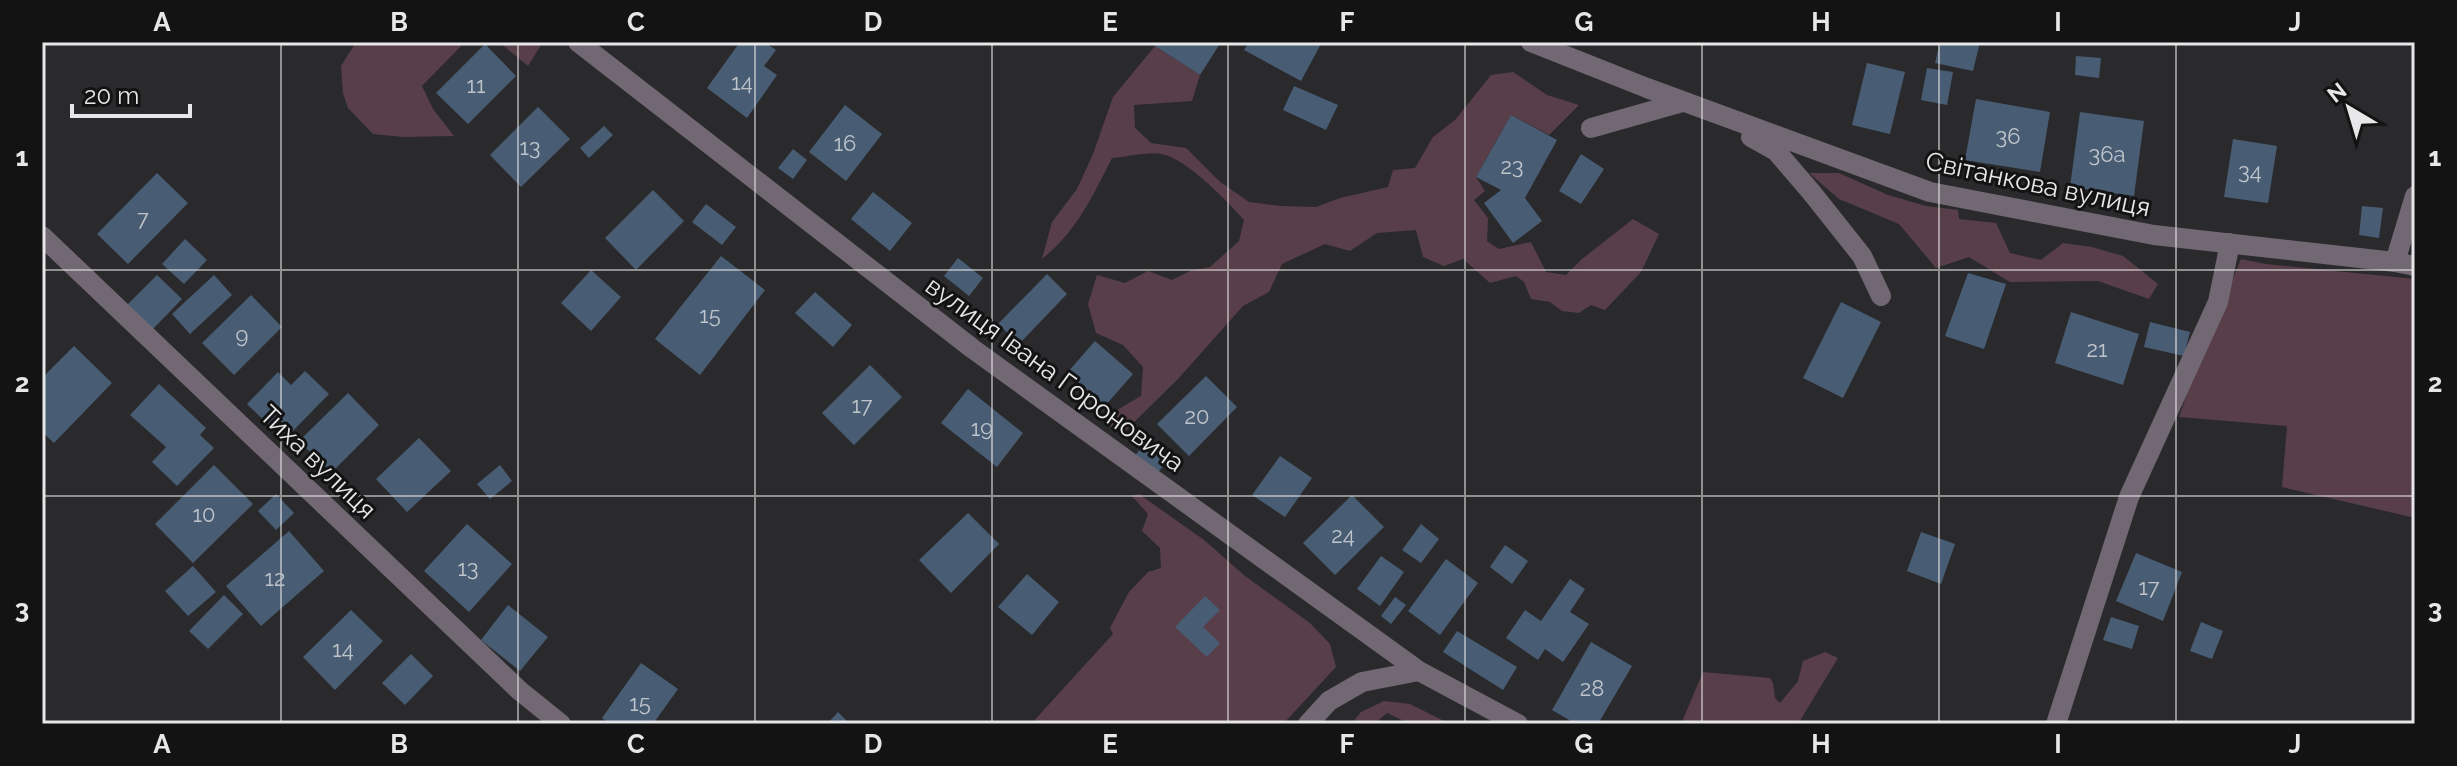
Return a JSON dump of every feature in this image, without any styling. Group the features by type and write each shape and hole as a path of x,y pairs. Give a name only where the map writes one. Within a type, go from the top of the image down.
{"street":[{"name":"вулиця Івана Гороновича","path":"578,42 973,349 1419,671 1518,724"},
{"name":"Світанкова вулиця","path":"1531,42 1930,192 2154,235 2405,264"},
{"path":"1591,128 1684,102 1776,151 1862,256 1881,296"},
{"path":"2405,264 2415,196"},
{"name":"Тиха вулиця","path":"42,236 520,691 561,724"},
{"path":"2056,724 2129,497 2218,302 2230,243"},
{"path":"1308,724 1329,701 1362,682 1419,671"}],"shaded area":[{"path":"356,42 465,42 422,86 433,109 454,136 373,134 348,108 343,93 341,66"},
{"path":"499,42 539,42 541,45 528,66"},
{"path":"1155,46 1200,75 1192,101 1134,105 1135,128 1151,143 1186,148 1219,181 1249,202 1316,207 1388,187 1393,170 1415,168 1433,137 1455,120 1491,75 1513,72 1547,95 1579,105 1549,135 1511,115 1476,177 1485,191 1474,200 1488,218 1487,241 1499,249 1531,242 1546,272 1566,275 1633,219 1659,234 1641,272 1605,310 1591,305 1579,313 1562,311 1550,302 1531,299 1524,282 1516,276 1490,283 1463,259 1444,266 1423,257 1416,230 1377,233 1350,251 1325,244 1282,264 1269,292 1243,306 1178,379 1122,434 1094,415 1112,413 1141,396 1143,367 1123,345 1096,333 1088,304 1097,275 1125,283 1148,271 1172,280 1190,271 1210,267 1239,241 1244,220 1206,182 1172,158 1151,153 1112,158 1074,225 1042,259 1052,222 1077,189 1113,97"},
{"path":"1809,173 1839,173 1888,195 1926,206 1958,210 1959,219 1996,223 2010,253 2041,260 2063,243 2123,256 2158,284 2149,299 2098,281 2010,282 1969,257 1936,268 1899,224 1839,199"},
{"path":"2241,259 2415,279 2415,518 2282,487 2287,426 2179,417 2199,358"},
{"path":"1139,494 1204,540 1245,576 1310,623 1330,644 1336,667 1283,724 1031,724 1113,634 1110,628 1129,592 1148,572 1161,568 1160,548 1142,531 1148,514 1132,496"},
{"path":"1825,652 1838,658 1798,724 1681,724 1703,672 1770,678 1775,698 1780,703 1798,681 1803,661"},
{"path":"1384,701 1410,704 1450,724 1410,724 1387,713 1374,724 1351,724 1361,712"}],"building":[{"path":"740,42 764,42 776,50 764,66 777,75 747,118 707,88"},
{"path":"1157,42 1221,42 1200,75 1155,46"},
{"path":"1249,42 1322,42 1301,81 1244,50"},
{"path":"1940,42 1980,42 1973,71 1935,63"},
{"path":"485,44 516,76 468,124 436,93"},
{"path":"2076,56 2101,58 2099,78 2075,75"},
{"path":"1867,63 1905,72 1890,134 1852,125"},
{"path":"1927,68 1953,72 1947,105 1921,100"},
{"path":"1294,86 1338,105 1326,130 1283,110"},
{"path":"1976,99 2050,112 2040,172 1965,160"},
{"path":"845,105 882,134 846,181 809,152"},
{"path":"538,107 570,139 521,187 490,155"},
{"path":"2080,112 2144,121 2134,196 2070,187"},
{"path":"1511,115 1557,140 1525,198 1542,221 1513,243 1484,203 1501,190 1476,177"},
{"path":"604,126 613,135 589,158 580,148"},
{"path":"2233,139 2277,146 2268,203 2224,197"},
{"path":"793,149 807,160 793,179 778,168"},
{"path":"1581,154 1604,169 1581,204 1559,191"},
{"path":"157,173 188,203 128,264 97,234"},
{"path":"653,190 684,221 636,270 605,238"},
{"path":"873,192 912,223 890,251 851,219"},
{"path":"706,204 736,227 722,245 692,222"},
{"path":"2362,206 2383,208 2379,238 2359,235"},
{"path":"185,239 207,260 184,284 162,264"},
{"path":"721,256 765,290 700,375 655,339"},
{"path":"958,258 983,278 969,296 944,276"},
{"path":"591,270 621,297 591,331 561,303"},
{"path":"1968,273 2006,284 1984,349 1945,336"},
{"path":"1047,274 1067,294 1019,344 998,324"},
{"path":"157,275 182,299 151,331 126,306"},
{"path":"214,275 232,295 190,334 172,314"},
{"path":"815,292 852,325 833,347 795,313"},
{"path":"251,295 282,327 234,375 202,343"},
{"path":"1841,302 1881,322 1843,398 1803,378"},
{"path":"2071,312 2139,334 2123,385 2055,363"},
{"path":"2150,322 2190,332 2184,356 2144,347"},
{"path":"1095,341 1133,374 1105,406 1067,373"},
{"path":"74,346 112,383 54,443 42,432 42,378"},
{"path":"870,365 902,397 854,445 822,413"},
{"path":"305,371 329,394 284,440 247,404 278,372 291,385"},
{"path":"1206,376 1237,407 1189,456 1157,424"},
{"path":"159,384 206,428 200,435 214,448 177,486 152,462 166,447 130,415"},
{"path":"968,389 1023,433 997,467 941,423"},
{"path":"348,393 379,425 331,473 299,441"},
{"path":"419,438 451,471 407,512 376,479"},
{"path":"1146,442 1168,460 1156,475 1134,457"},
{"path":"1280,456 1312,478 1285,517 1252,495"},
{"path":"214,465 253,504 193,563 155,524"},
{"path":"500,465 512,481 490,499 477,484"},
{"path":"276,494 294,513 276,530 258,511"},
{"path":"1352,495 1384,527 1335,575 1303,543"},
{"path":"968,513 999,544 951,593 919,560"},
{"path":"467,524 512,564 469,612 424,571"},
{"path":"1421,524 1439,539 1421,563 1402,550"},
{"path":"289,531 324,571 261,626 226,586"},
{"path":"1921,532 1955,544 1941,584 1907,571"},
{"path":"1505,545 1528,561 1512,584 1490,567"},
{"path":"2136,553 2182,572 2163,621 2116,601"},
{"path":"1381,556 1404,572 1380,606 1357,589"},
{"path":"1446,559 1478,583 1440,635 1408,611"},
{"path":"193,566 216,592 188,616 165,591"},
{"path":"1027,574 1059,602 1032,635 998,607"},
{"path":"1570,579 1585,589 1570,612 1589,624 1563,662 1545,649 1538,660 1506,638 1525,610 1541,621"},
{"path":"224,595 243,614 208,649 189,631"},
{"path":"1205,596 1220,610 1203,627 1220,643 1207,657 1175,627"},
{"path":"1395,597 1406,605 1391,624 1381,616"},
{"path":"508,605 548,637 520,671 481,640"},
{"path":"351,610 383,641 335,690 303,657"},
{"path":"2111,617 2139,626 2132,649 2103,640"},
{"path":"2201,622 2223,631 2212,659 2190,651"},
{"path":"1457,631 1517,667 1503,690 1443,652"},
{"path":"1591,642 1632,666 1598,724 1576,724 1552,710"},
{"path":"411,654 433,676 405,705 382,683"},
{"path":"641,663 678,689 653,724 610,724 602,718"},
{"path":"838,712 850,724 827,724"}]}
